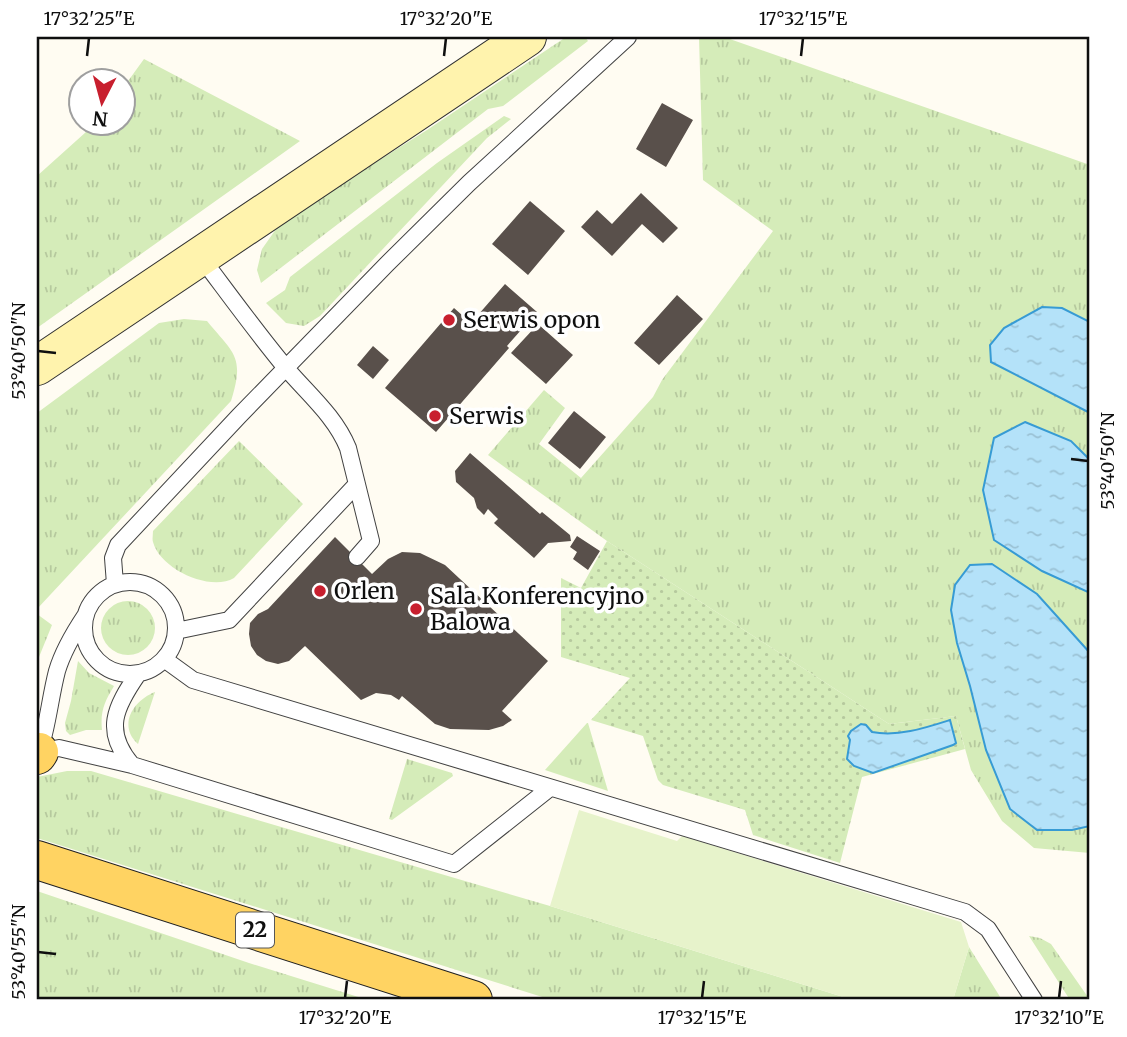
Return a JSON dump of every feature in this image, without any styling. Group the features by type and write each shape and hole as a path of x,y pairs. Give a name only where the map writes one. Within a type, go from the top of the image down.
{"main road":[{"path":"37,366 527,37"},
{"name":"22","path":"37,860 473,1000"}],"lane":[{"path":"114,584 113,558 118,545 286,368 469,183 628,37"},
{"path":"200,256 286,368 336,423 348,448 371,541 357,557"},
{"path":"176,631 229,620 357,484"},
{"path":"38,753 46,730 57,670 69,640 101,591 114,584 130,582 145,584 158,591 175,616 173,646 164,659 152,668 138,674 122,674 108,669 96,660 87,647 83,632 85,616"},
{"path":"164,659 193,680 965,912 988,929 1034,1000"},
{"path":"132,765 114,739 120,704 138,674"},
{"path":"38,753 60,748 132,765 454,864 550,788"}],"green space":[{"path":"566,37 585,37 588,41 503,106 488,109 261,283 257,270 262,249 281,222 427,130"},
{"path":"699,37 724,37 1090,165 1090,853 1034,848 1002,821 971,770 956,716 889,724 607,541 488,455 544,390 565,408 539,444 581,478 653,397 662,380 773,231 703,180"},
{"path":"144,59 300,141 37,328 37,176 82,136 136,136 136,70"},
{"path":"504,116 511,119 487,138 320,316 304,326 286,323 266,303 285,290 290,277 437,163"},
{"path":"184,319 207,321 230,349 237,365 231,401 37,609 37,413 159,323"},
{"path":"239,441 303,504 234,578 224,582 200,580 175,569 165,561 153,542 153,531"},
{"path":"607,541 889,724 956,716 965,749 862,777 840,863 753,835 745,810 663,785 658,780 643,736 591,720 630,678 561,657 561,578 581,588"},
{"path":"128,601 147,609 155,628 147,647 128,655 109,647 101,628 109,609"},
{"path":"37,614 52,625 39,657 37,671"},
{"path":"78,661 89,673 114,686 104,706 102,730 86,730 70,735 66,731 65,723"},
{"path":"155,692 138,744 129,729 131,714 141,701"},
{"path":"588,723 608,791 545,770"},
{"path":"407,759 452,773 453,776 392,820 389,819"},
{"path":"67,771 91,771 550,906 853,1000 552,1000 37,838 37,777"},
{"path":"579,810 677,841 682,836 961,922 969,947 953,1000 853,1000 550,906"},
{"path":"37,891 249,963 368,1000 37,1000"},
{"path":"1029,936 1051,944 1090,1000 1070,1000"},
{"path":"969,947 1002,1000 953,1000"}],"water":[{"path":"1042,307 1062,308 1090,322 1090,413 991,362 990,345 1004,328"},
{"path":"1025,422 1071,441 1090,460 1090,593 1042,571 994,540 983,490 994,438"},
{"path":"992,564 1037,594 1090,653 1090,826 1072,830 1037,830 1010,809 986,750 957,643 951,610 955,585 970,565"},
{"path":"950,720 956,743 953,745 873,773 854,766 847,759 850,740 848,736 861,724 866,725 872,732 902,733"}],"building":[{"path":"662,103 693,120 666,167 636,149"},
{"path":"641,193 678,228 663,243 642,224 612,256 581,227 597,210 612,224"},
{"path":"530,201 565,231 528,275 492,244"},
{"path":"505,284 537,312 436,432 385,388 454,308 471,323"},
{"path":"677,295 703,319 659,365 634,343"},
{"path":"538,324 573,355 546,384 511,353"},
{"path":"373,346 389,360 373,379 357,365"},
{"path":"574,411 606,437 580,469 548,443"},
{"path":"470,453 540,514 542,512 570,535 571,541 548,543 534,558 494,523 498,519 488,509 484,515 477,508 474,498 456,482 455,471"},
{"path":"577,536 600,551 588,570 573,559 577,552 570,547"},
{"name":"Sala Konferencyjno Balowa","path":"335,537 372,574 388,559 402,552 420,553 445,565 548,661 502,711 512,720 489,730 450,729 435,724 402,696 399,700 391,695 376,693 361,700 305,646 289,661 278,664 257,655 251,646 250,623 258,614 268,609"}],"place":[{"name":"Serwis opon","path":"449,320"},
{"name":"Serwis","path":"435,416"},
{"name":"Orlen","path":"320,591"},
{"name":"Sala Konferencyjno Balowa","path":"416,609"}]}
